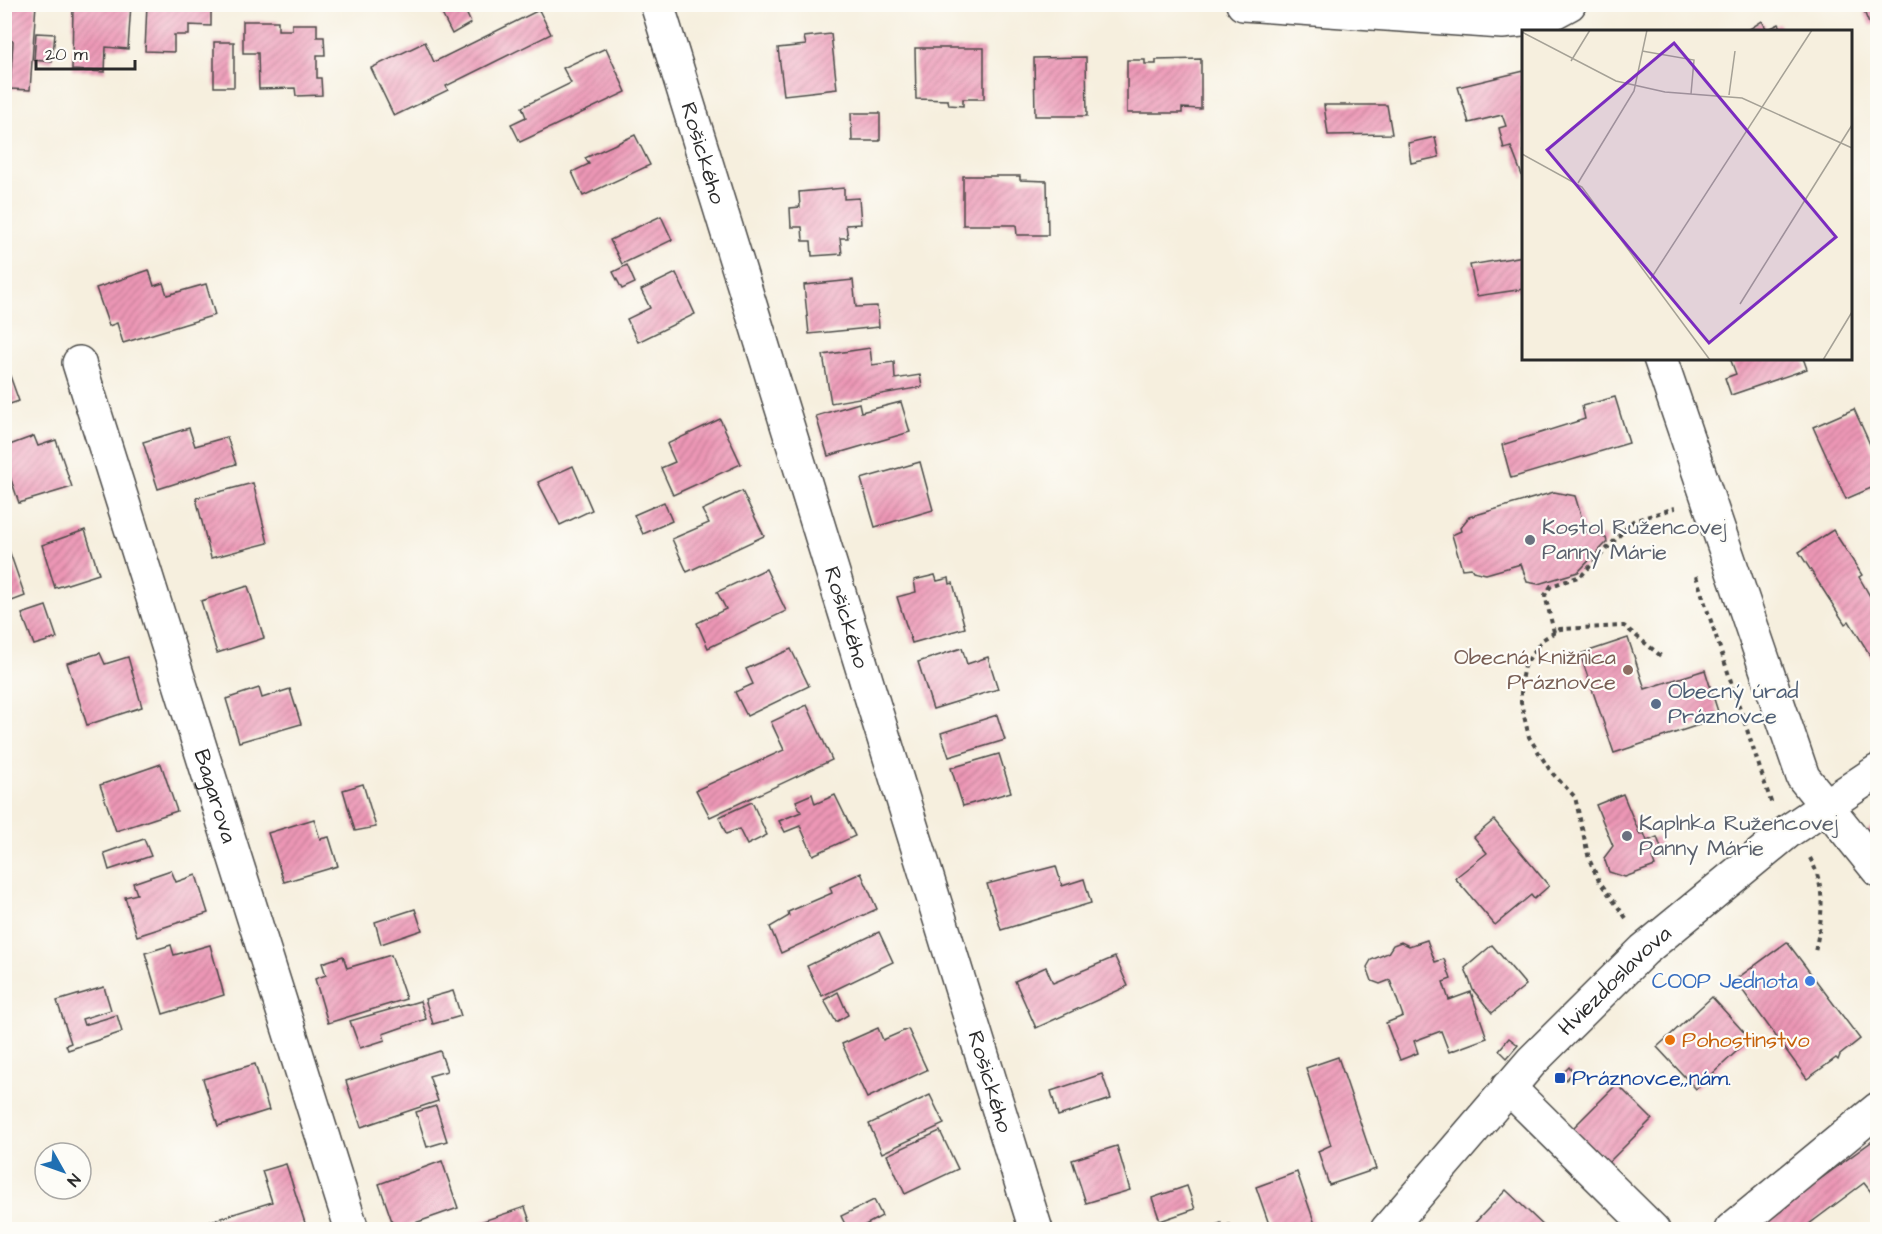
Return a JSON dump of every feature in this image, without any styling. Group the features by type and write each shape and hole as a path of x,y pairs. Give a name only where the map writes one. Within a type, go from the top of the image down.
{"street":[{"name":"Rošického","path":"657,4 1036,1230"},
{"path":"1243,4 1502,22 1554,18"},
{"path":"1661,360 1803,777 1878,870"},
{"name":"Bagarova","path":"79,363 352,1230"},
{"name":"Hviezdoslavova","path":"1387,1230 1508,1087 1589,1002 1673,924 1790,830 1878,771"},
{"path":"1508,1087 1653,1230"},
{"path":"1731,1230 1878,1109"}],"path":[{"path":"1671,497 1678,519"},
{"path":"1554,632 1545,595 1551,586 1581,576 1633,521 1675,508"},
{"path":"1695,572 1770,803 1776,812"},
{"path":"1626,918 1599,881 1589,859 1575,796 1539,755 1529,737 1523,721 1521,681 1524,666 1542,640 1560,629 1624,626 1661,656"},
{"path":"1806,852 1822,887 1823,905 1815,952"}],"building":[{"path":"4,4 36,4 30,90 10,89 13,41 4,40"},
{"path":"73,4 131,4 128,49 106,47 105,72 72,70"},
{"path":"147,4 211,4 211,26 189,25 189,35 174,35 174,52 145,51"},
{"path":"437,4 462,4 471,23 452,34"},
{"path":"1861,4 1878,4 1878,23 1870,26"},
{"path":"539,10 551,34 446,86 448,90 394,116 371,68 425,42 434,62"},
{"path":"243,21 278,21 278,30 292,30 292,24 317,24 317,37 324,37 325,55 317,55 317,78 321,78 322,95 296,96 295,88 259,89 258,53 243,53"},
{"path":"1762,21 1767,30 1748,30"},
{"path":"1779,24 1783,30 1767,30"},
{"path":"36,33 55,34 52,62 34,60"},
{"path":"831,34 837,89 784,95 778,48 806,45 804,37"},
{"path":"214,42 234,42 234,87 214,87"},
{"path":"606,48 626,92 520,142 511,124 526,117 522,107 571,83 563,68"},
{"path":"915,48 984,48 984,99 963,99 963,106 949,105 948,100 916,99"},
{"path":"1086,57 1087,116 1035,116 1034,58"},
{"path":"1201,59 1201,109 1182,108 1182,113 1127,113 1127,60 1145,60 1145,64 1156,64 1156,60"},
{"path":"1522,71 1522,175 1511,147 1504,149 1499,128 1506,126 1502,115 1469,123 1458,87"},
{"path":"1324,105 1387,105 1392,134 1328,135"},
{"path":"851,113 880,113 880,141 852,141"},
{"path":"635,135 650,165 583,196 572,172 589,164 585,158"},
{"path":"1435,137 1439,157 1411,163 1408,143"},
{"path":"963,176 1020,176 1020,180 1047,181 1048,235 1017,235 1016,225 963,225"},
{"path":"844,188 844,199 859,198 861,224 846,225 848,238 840,238 842,254 812,256 811,241 803,241 802,227 791,227 790,208 800,207 799,192"},
{"path":"661,216 672,240 622,264 610,240"},
{"path":"1522,256 1522,289 1477,296 1470,265"},
{"path":"627,265 635,283 622,289 613,272"},
{"path":"149,270 154,286 163,283 167,295 206,284 215,315 123,343 117,323 109,326 96,288"},
{"path":"676,273 695,314 638,342 627,319 650,308 641,290"},
{"path":"853,280 856,307 877,306 879,327 809,334 804,285"},
{"path":"870,348 872,365 894,362 895,379 920,375 922,387 831,403 823,355"},
{"path":"4,359 19,401 4,406"},
{"path":"1731,360 1804,360 1807,369 1731,395 1725,378 1736,374"},
{"path":"1615,397 1629,443 1511,478 1502,445 1585,419 1582,406"},
{"path":"901,402 910,432 828,456 816,416 859,403 861,412"},
{"path":"1854,409 1878,462 1878,485 1846,499 1813,427"},
{"path":"720,419 741,464 673,495 661,468 675,462 667,444"},
{"path":"189,428 195,446 227,437 236,464 158,489 143,442"},
{"path":"34,436 38,446 56,440 72,487 19,503 4,459 4,447"},
{"path":"920,462 933,510 875,527 861,479"},
{"path":"573,466 592,510 560,525 538,482"},
{"path":"253,483 268,543 211,558 196,498"},
{"path":"742,491 764,536 687,572 672,539 709,523 702,510"},
{"name":"Kostol Ružencovej Panny Márie","path":"1554,492 1575,496 1586,532 1606,538 1607,542 1578,572 1538,584 1527,582 1521,564 1486,574 1473,571 1471,568 1462,569 1452,535 1461,531 1460,528 1469,517"},
{"path":"664,502 672,521 643,534 634,515"},
{"path":"85,530 99,574 55,588 42,545"},
{"path":"1833,530 1862,575 1859,577 1874,603 1878,601 1878,657 1873,660 1849,621 1845,624 1799,552"},
{"path":"9,550 25,596 4,604 4,552"},
{"path":"766,569 786,611 708,648 697,623 726,609 717,592"},
{"path":"935,575 937,581 949,578 950,584 953,583 965,628 912,643 897,597 916,592 914,580"},
{"path":"248,586 264,638 217,653 201,601"},
{"path":"46,606 57,638 34,645 22,614"},
{"name":"Obecný úrad Práznovce","path":"1628,638 1645,689 1705,670 1720,718 1614,753 1580,654"},
{"path":"962,648 967,664 988,657 998,689 933,709 918,662"},
{"path":"791,649 809,686 747,716 735,692 753,684 746,669"},
{"path":"100,653 105,664 128,657 142,707 87,725 67,663"},
{"path":"259,688 262,698 290,689 301,724 239,742 226,699"},
{"path":"807,705 832,760 710,817 696,790 784,750 771,722"},
{"path":"997,715 1005,740 949,757 941,733"},
{"path":"999,754 1011,792 963,806 951,768"},
{"path":"161,764 177,811 116,831 100,785"},
{"path":"363,784 376,827 355,831 343,790"},
{"path":"812,794 815,804 835,795 855,836 813,855 800,826 785,832 779,821 801,812 796,801"},
{"name":"Kaplnka Ružencovej Panny Márie","path":"1623,794 1640,835 1644,833 1647,841 1657,837 1663,853 1652,858 1655,866 1625,877 1609,872 1604,858 1613,846 1596,805"},
{"path":"752,802 767,835 747,845 739,829 726,834 719,817"},
{"path":"314,819 320,839 329,837 338,866 284,882 268,833"},
{"path":"1494,820 1549,886 1534,899 1531,895 1495,925 1455,878 1487,853 1474,837"},
{"path":"1878,823 1878,847 1867,831"},
{"path":"144,839 151,856 109,870 104,853"},
{"path":"1056,866 1062,886 1084,879 1091,903 1001,930 987,884"},
{"path":"171,870 176,882 196,875 208,913 137,936 125,897 137,894 133,883"},
{"path":"861,873 877,909 781,953 770,927 789,916 788,912 832,893 830,887"},
{"path":"415,909 422,930 381,944 375,922"},
{"path":"879,932 893,962 822,996 807,966"},
{"path":"1427,940 1435,962 1444,959 1451,979 1443,982 1449,1000 1471,992 1487,1038 1449,1052 1441,1031 1414,1041 1418,1053 1400,1060 1386,1023 1403,1016 1390,980 1380,984 1372,981 1367,967 1371,960 1388,953 1393,945 1401,942 1409,946"},
{"path":"1787,942 1860,1039 1840,1055 1838,1060 1836,1058 1807,1079 1735,980"},
{"path":"171,945 174,955 210,945 224,995 163,1014 145,953"},
{"path":"1492,945 1526,985 1492,1013 1473,990 1465,968"},
{"path":"391,955 406,999 328,1023 315,979 326,975 322,963 343,956 347,968"},
{"path":"1115,957 1128,986 1036,1028 1015,981 1046,967 1053,983"},
{"path":"104,987 111,1010 82,1019 84,1025 117,1015 122,1032 68,1050 66,1045 71,1043 57,1001"},
{"path":"453,991 461,1016 433,1024 425,999"},
{"path":"838,992 848,1015 836,1022 824,1000"},
{"path":"1712,997 1750,1039 1696,1089 1657,1047"},
{"path":"420,1001 426,1019 383,1034 385,1040 360,1048 350,1021"},
{"path":"878,1028 883,1040 908,1029 927,1070 867,1098 842,1044"},
{"path":"1509,1038 1518,1045 1507,1058 1499,1050"},
{"path":"440,1051 447,1071 429,1076 438,1101 361,1127 346,1081"},
{"path":"1338,1057 1376,1169 1329,1185 1318,1151 1331,1145 1306,1068"},
{"path":"255,1064 269,1110 218,1126 203,1079"},
{"path":"1569,1067 1573,1072 1566,1080 1561,1075"},
{"path":"1102,1074 1111,1099 1058,1116 1051,1091"},
{"path":"1617,1084 1652,1119 1607,1164 1572,1129"},
{"path":"930,1095 944,1124 882,1153 869,1124"},
{"path":"436,1106 447,1141 427,1147 416,1112"},
{"path":"940,1131 958,1169 905,1194 887,1155"},
{"path":"1878,1137 1878,1201 1864,1183 1801,1230 1750,1230"},
{"path":"1117,1146 1130,1190 1086,1203 1072,1160"},
{"path":"442,1161 458,1208 395,1230 379,1184"},
{"path":"286,1164 305,1223 283,1230 208,1230 205,1223 272,1202 262,1171"},
{"path":"1297,1172 1317,1230 1271,1230 1256,1187"},
{"path":"1187,1186 1195,1209 1160,1221 1152,1198"},
{"path":"1506,1190 1548,1230 1468,1230"},
{"path":"874,1200 882,1216 856,1230 848,1230 841,1216"},
{"path":"525,1207 533,1230 459,1230 459,1229"},
{"path":"1221,1223 1222,1227 1229,1224 1231,1230 1202,1230"}],"place":[{"name":"Kostol Ružencovej Panny Márie","path":"1530,540"},
{"name":"Obecná knižnica Práznovce","path":"1628,670"},
{"name":"Obecný úrad Práznovce","path":"1656,704"},
{"name":"Kaplnka Ružencovej Panny Márie","path":"1627,836"},
{"name":"COOP Jednota","path":"1810,981"},
{"name":"Pohostinstvo","path":"1670,1040"},
{"name":"Práznovce,,nám.","path":"1560,1078"}]}
